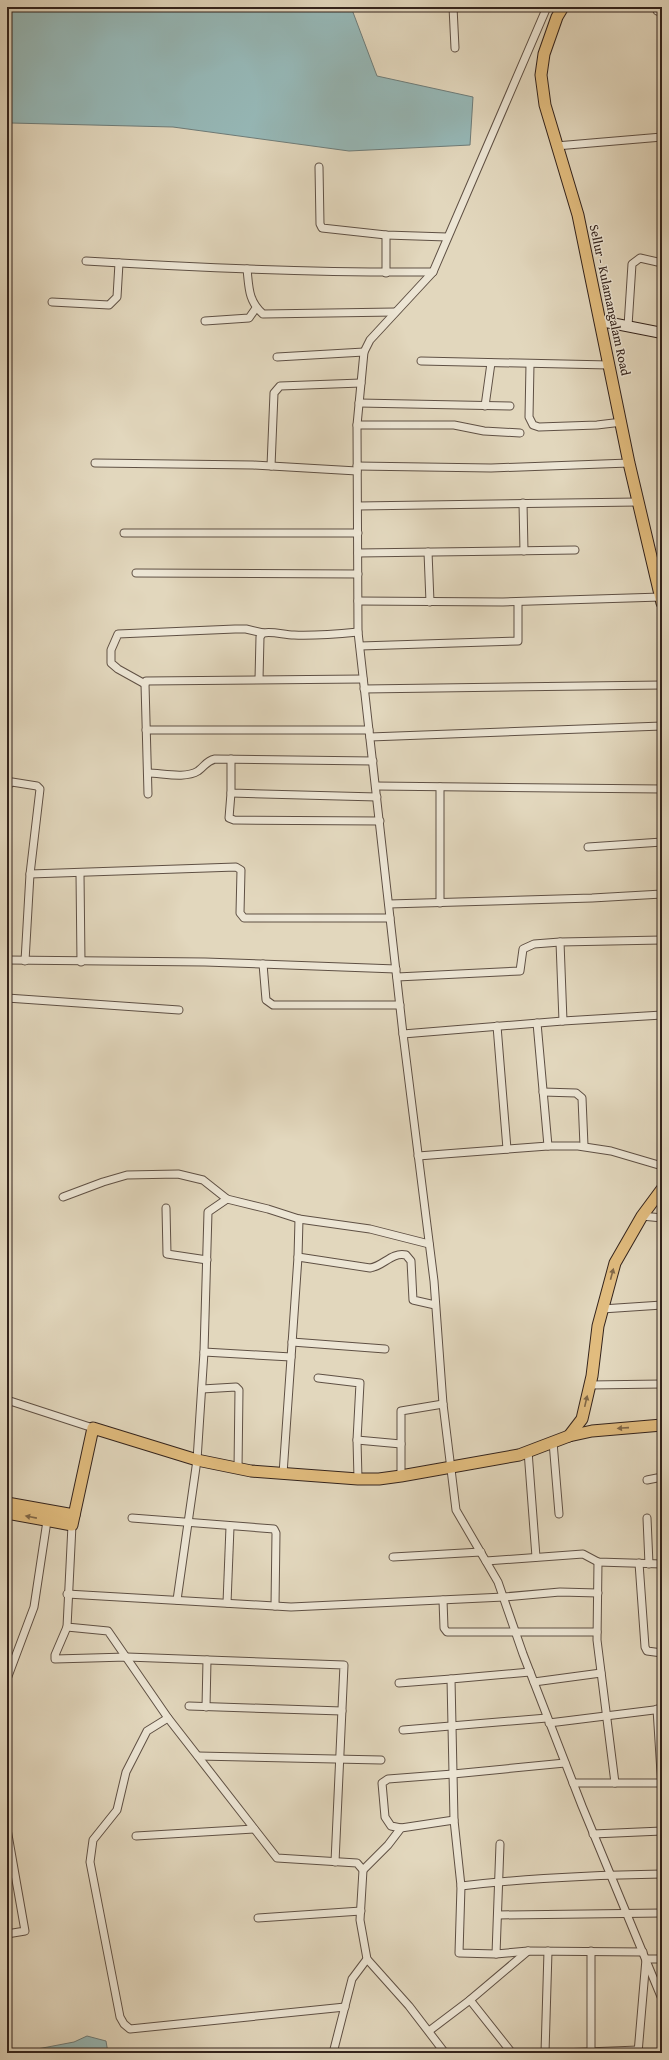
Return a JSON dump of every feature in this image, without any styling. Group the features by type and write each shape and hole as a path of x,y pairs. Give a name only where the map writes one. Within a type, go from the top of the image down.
{"main road":[{"name":"Sellur - Kulamangalam Road","path":"563,7 557,12 544,54 541,75 545,104 556,146 578,215 622,422 629,463 659,581 661,600"},
{"path":"569,1436 582,1419 590,1385 598,1326 615,1263 642,1216 662,1189"},
{"path":"73,1520 93,1428 197,1460 238,1469 283,1474 379,1479 519,1455 569,1436 592,1431 662,1425"},
{"path":"7,1503 73,1520"},
{"path":"7,1513 47,1520 73,1520"}],"street":[{"path":"452,7 455,48"},
{"path":"547,7 433,272 370,340 364,352 357,425 358,632 403,1034 429,1244 443,1404 452,1467 456,1510 498,1582 565,1764 645,1956 659,1982 662,1999"},
{"path":"656,7 657,11 662,12"},
{"path":"556,146 662,136"},
{"path":"319,167 320,224 322,228 386,235 447,237"},
{"path":"386,235 386,273"},
{"path":"628,326 632,264 640,258 662,263"},
{"path":"86,261 247,269 386,273 433,272"},
{"path":"52,302 109,305 117,297 119,263"},
{"path":"247,269 250,299 256,308 263,314 395,312"},
{"path":"205,321 249,318 256,308"},
{"path":"601,321 662,333"},
{"path":"277,357 364,352"},
{"path":"422,361 609,365"},
{"path":"485,406 491,363"},
{"path":"530,364 529,417 533,425 539,427 597,425 622,422"},
{"path":"271,466 274,393 276,389 280,386 361,383"},
{"path":"359,403 510,406"},
{"path":"357,425 454,425 484,431 520,434"},
{"path":"95,462 357,469 491,468 629,463"},
{"path":"358,506 638,502"},
{"path":"524,504 524,551"},
{"path":"124,533 358,533"},
{"path":"358,553 575,550"},
{"path":"428,552 430,602"},
{"path":"136,573 358,574"},
{"path":"358,601 518,602 661,600"},
{"path":"360,646 518,641 518,602"},
{"path":"145,684 118,669 111,663 111,650 118,634 240,629 263,633 268,632 317,636 358,632"},
{"path":"259,679 260,637 263,633"},
{"path":"148,794 146,681 363,679"},
{"path":"364,689 662,685"},
{"path":"146,730 369,733 662,726"},
{"path":"231,759 229,818 234,820 380,821"},
{"path":"148,773 190,773 198,770 209,760 373,761"},
{"path":"7,786 12,782 37,786 40,789 30,874 25,961"},
{"path":"376,786 662,790"},
{"path":"440,787 440,903"},
{"path":"231,793 377,797"},
{"path":"588,848 662,842"},
{"path":"30,874 80,874 236,867 241,870 240,913 244,918 390,918"},
{"path":"80,874 81,962"},
{"path":"389,904 592,898 662,894"},
{"path":"397,977 520,971 523,949 534,944 662,940"},
{"path":"560,942 563,1021"},
{"path":"7,960 263,964 396,969"},
{"path":"263,964 266,1000 273,1005 400,1005"},
{"path":"7,998 179,1010"},
{"path":"403,1034 563,1021 662,1015"},
{"path":"537,1023 548,1146"},
{"path":"497,1026 507,1149"},
{"path":"544,1092 576,1093 582,1098 584,1146"},
{"path":"418,1156 548,1146 584,1146 611,1151 662,1166"},
{"path":"63,1197 127,1175 178,1174 203,1180 227,1199 268,1209 299,1219 370,1229 429,1244"},
{"path":"177,1600 197,1460 204,1352 208,1212 227,1199"},
{"path":"166,1208 167,1254 207,1260"},
{"path":"642,1216 662,1218"},
{"path":"283,1474 298,1256 299,1219"},
{"path":"298,1256 370,1268 376,1267 395,1255 406,1255 411,1261 413,1300 435,1305"},
{"path":"602,1309 662,1305"},
{"path":"292,1342 385,1349"},
{"path":"204,1352 291,1357"},
{"path":"318,1378 360,1383 356,1440 358,1479"},
{"path":"590,1385 662,1384"},
{"path":"202,1389 236,1387 239,1390 238,1469"},
{"path":"7,1400 93,1428"},
{"path":"401,1476 401,1411 443,1404"},
{"path":"356,1440 401,1444"},
{"path":"552,1442 559,1514"},
{"path":"528,1451 536,1557"},
{"path":"647,1480 662,1477"},
{"path":"132,1518 188,1524 270,1528 276,1533 275,1606"},
{"path":"647,1518 649,1564"},
{"path":"7,1680 34,1607 47,1520"},
{"path":"73,1520 67,1594 67,1627 55,1655 55,1659 127,1657 344,1665 335,1862"},
{"path":"227,1603 230,1527"},
{"path":"393,1557 481,1552"},
{"path":"486,1561 583,1554 598,1562 662,1564"},
{"path":"598,1562 597,1632 615,1783"},
{"path":"638,1563 645,1647 647,1651 662,1653"},
{"path":"67,1594 291,1607 504,1597 560,1592 598,1593"},
{"path":"443,1600 445,1631 515,1630 597,1632"},
{"path":"67,1627 108,1631 168,1718 277,1858 357,1864 363,1870"},
{"path":"206,1707 207,1660"},
{"path":"399,1683 530,1672"},
{"path":"534,1682 601,1673"},
{"path":"451,1679 454,1820 461,1886 459,1954 496,1954 528,1951 591,1952 645,1956 662,1959"},
{"path":"189,1706 342,1711"},
{"path":"403,1730 548,1720 659,1709 662,1789"},
{"path":"168,1718 148,1731 126,1772 117,1810 93,1840 90,1862 120,2017 124,2024 130,2029 345,2007"},
{"path":"198,1756 381,1760"},
{"path":"454,1820 401,1828 391,1826 387,1822 382,1783 384,1780 565,1764"},
{"path":"573,1783 662,1783"},
{"path":"7,1828 25,1931 7,1934"},
{"path":"401,1828 363,1870 360,1920 367,1959 409,2006 446,2053"},
{"path":"136,1836 254,1829"},
{"path":"593,1834 662,1831"},
{"path":"496,1954 500,1844"},
{"path":"461,1886 499,1881 610,1874 662,1874"},
{"path":"258,1918 361,1911"},
{"path":"498,1915 662,1913"},
{"path":"429,2031 470,2000 528,1951"},
{"path":"545,2053 548,1951"},
{"path":"591,1952 591,2053"},
{"path":"561,2053 638,2052 645,1956"},
{"path":"337,2053 332,2053 352,1979 367,1959"},
{"path":"470,2000 512,2053"}],"water":[{"path":"7,7 351,7 377,76 473,97 470,145 349,151 173,127 7,122"},
{"path":"87,2036 106,2041 108,2053 32,2053 32,2050 74,2042"}]}
